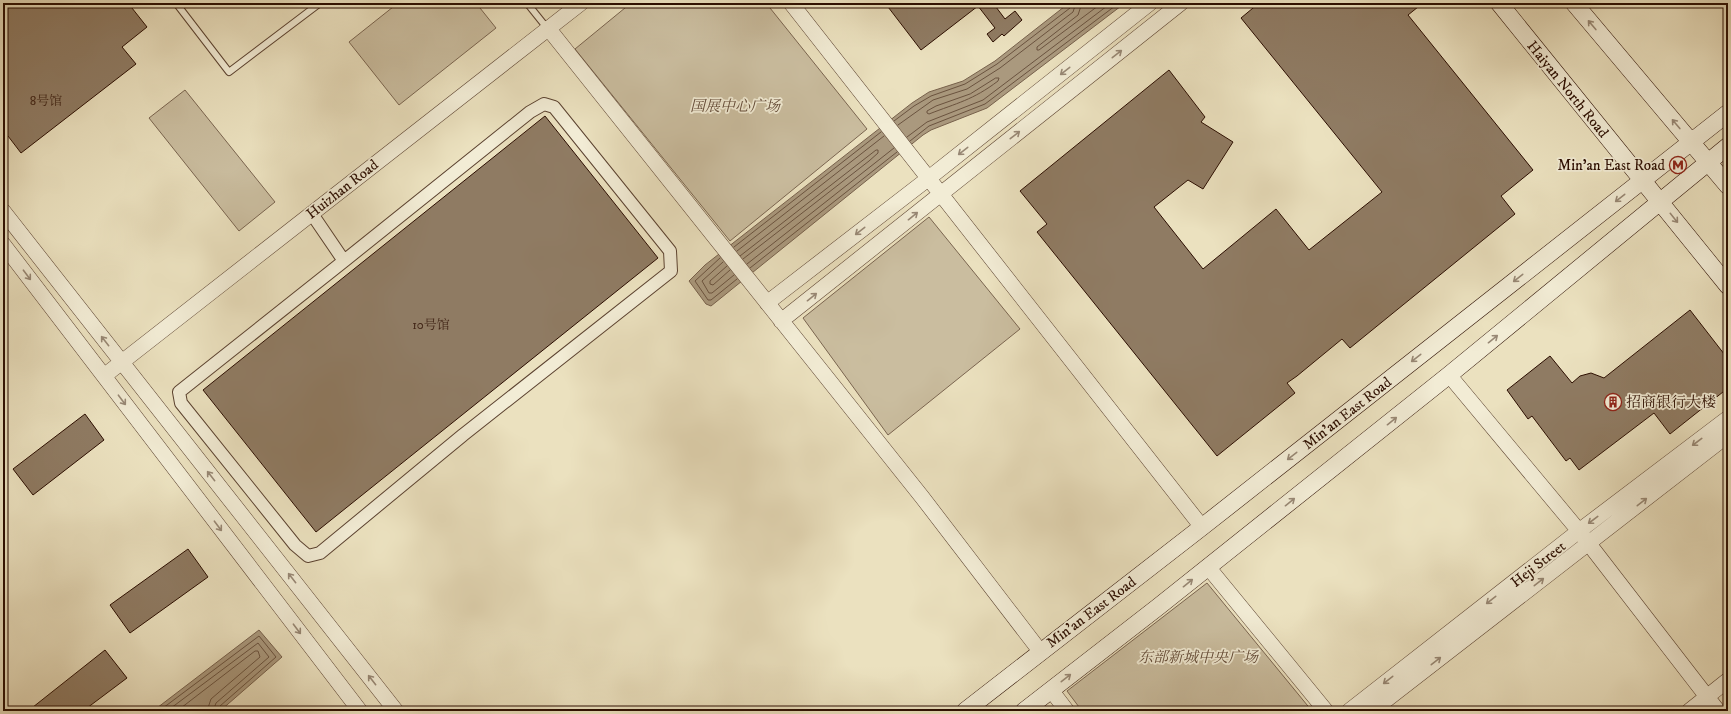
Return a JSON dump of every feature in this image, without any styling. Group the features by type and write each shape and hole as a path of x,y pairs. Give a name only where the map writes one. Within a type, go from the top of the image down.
{"main road":[{"name":"Haiyan North Road","path":"1499,3 1728,286"},
{"path":"1574,3 1728,186"},
{"name":"Min'an East Road","path":"965,711 1040,651 1202,527 1728,113"},
{"path":"1024,711 1158,607 1449,375 1728,146"}],"street":[{"name":"Huizhan Road","path":"104,376 581,3"},
{"path":"791,3 1202,527"},
{"path":"767,303 929,178 1150,3"},
{"path":"781,321 1181,3"},
{"path":"548,28 922,497 1040,651"},
{"path":"544,104 554,107 670,252 671,271 463,435 320,553 308,556 295,545 182,403 179,392 344,261 530,112 544,104"},
{"path":"3,211 396,711"},
{"path":"312,214 344,261"},
{"path":"3,244 360,711"},
{"path":"1449,375 1589,543 1718,711"},
{"name":"Heji Street","path":"1349,711 1579,531 1728,418"},
{"name":"Heji Street","path":"1372,711 1728,435"},
{"path":"1208,567 1326,711"},
{"path":"1689,711 1728,680"},
{"path":"1051,690 1067,711"}],"lane":[{"path":"176,3 229,72 320,3"},
{"path":"527,3 548,28"}],"green space":[{"path":"398,3 476,3 496,28 399,105 349,42"},
{"name":"国展中心广场","path":"631,3 766,3 867,129 730,241 575,49"},
{"path":"185,90 275,202 239,231 149,118"},
{"path":"929,217 1020,329 888,435 803,318"},
{"name":"东部新城中央广场","path":"1207,583 1312,711 1082,711 1067,691"}],"water":[{"path":"1069,3 1125,3 987,108 931,130 923,135 711,306 706,304 689,281 705,265 912,103 929,92 963,81 995,61"},
{"path":"259,630 282,657 220,711 153,711"}],"building":[{"path":"3,3 128,3 147,27 122,47 136,64 21,153 8,136 3,140"},
{"path":"128,3 136,3 131,7"},
{"path":"885,3 993,3 1005,19 1015,11 1022,20 1004,36 1002,34 993,42 987,34 995,28 978,6 921,50"},
{"path":"1259,3 1423,3 1408,15 1533,170 1501,196 1515,214 1350,348 1342,339 1287,383 1295,393 1217,456 1037,232 1047,224 1020,191 1169,70 1205,117 1201,122 1233,142 1203,189 1188,180 1154,207 1203,269 1276,209 1309,250 1382,192 1241,18"},
{"path":"545,116 658,258 316,532 203,390"},
{"name":"招商银行大楼","path":"1690,310 1728,359 1728,388 1670,434 1654,413 1579,470 1570,458 1566,461 1532,416 1528,419 1507,390 1550,356 1572,383 1580,376 1591,373 1604,378"},
{"path":"85,414 104,440 33,495 13,469"},
{"path":"188,549 208,577 130,633 110,605"},
{"path":"105,650 127,678 83,711 28,711"}],"place":[{"name":"Min'an East Road","path":"1678,165"},
{"name":"招商银行大楼","path":"1613,402"}]}
